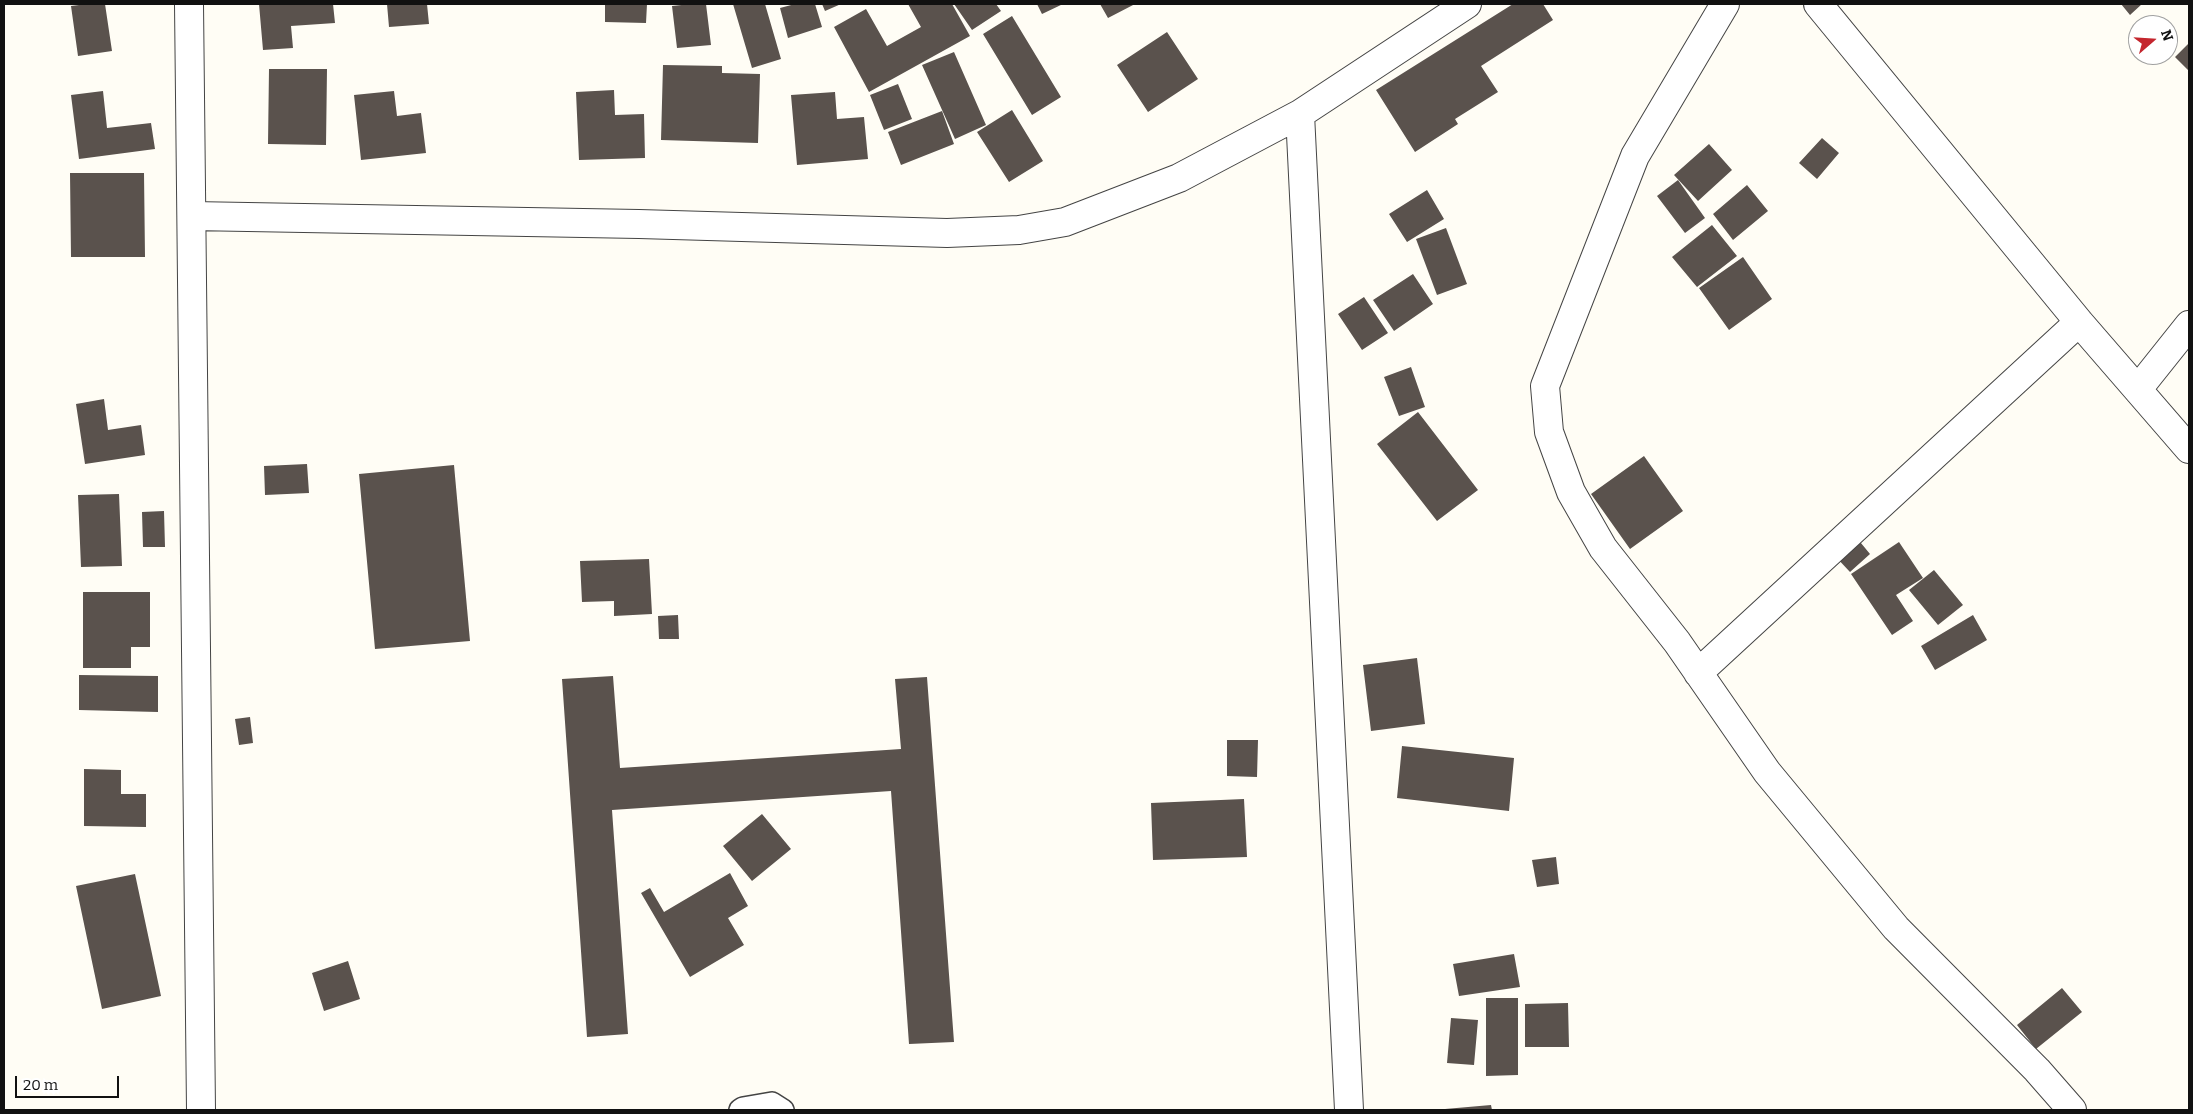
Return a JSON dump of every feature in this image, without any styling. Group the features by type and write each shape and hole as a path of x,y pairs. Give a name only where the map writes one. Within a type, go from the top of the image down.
{"street":[{"path":"188,4 192,216 201,1110"},
{"path":"192,216 639,224 947,234 1018,230 1065,222 1179,178 1300,114 1467,4"},
{"path":"1725,4 1635,156 1545,386 1549,432 1571,492 1604,548 1677,642 1767,772 1896,928 2037,1070 2072,1110"},
{"path":"1818,4 2079,322 2189,449"},
{"path":"1300,114 1349,1110"},
{"path":"1698,673 2079,322"},
{"path":"2138,389 2189,325"}],"lane":[{"path":"740,1110 772,1103 783,1110"}],"building":[{"path":"105,4 112,51 78,56 71,6"},
{"path":"259,4 333,4 335,23 291,26 293,48 263,50"},
{"path":"387,4 427,4 429,24 389,27"},
{"path":"605,4 647,4 646,23 605,22"},
{"path":"706,4 711,45 677,48 672,6"},
{"path":"733,4 765,4 781,59 752,68"},
{"path":"795,4 815,4 822,27 788,38 780,8"},
{"path":"822,4 841,4 825,11"},
{"path":"908,4 952,4 970,36 869,92 834,27 866,9 887,46 921,27"},
{"path":"954,4 996,4 1001,11 972,30"},
{"path":"1037,4 1063,4 1042,14"},
{"path":"1100,4 1135,4 1108,18"},
{"path":"1513,4 1543,4 1553,20 1481,66 1498,92 1455,119 1458,124 1415,152 1376,90"},
{"path":"2121,4 2142,4 2130,15"},
{"path":"1012,16 1061,97 1032,115 983,34"},
{"path":"1167,32 1198,79 1148,112 1117,65"},
{"path":"2189,43 2189,71 2178,60 2178,54"},
{"path":"954,52 986,125 955,139 922,65"},
{"path":"663,65 722,66 722,73 760,74 758,143 661,140"},
{"path":"269,69 327,69 326,145 268,144"},
{"path":"898,84 912,119 884,130 870,95"},
{"path":"614,90 615,115 644,114 645,158 579,160 576,92"},
{"path":"103,91 107,128 151,123 155,149 79,159 71,95"},
{"path":"394,91 397,116 421,113 426,153 361,160 354,95"},
{"path":"835,92 837,119 864,117 868,159 797,165 791,95"},
{"path":"1012,110 1043,161 1009,182 977,132"},
{"path":"942,111 954,144 901,165 888,132"},
{"path":"1822,138 1839,153 1817,179 1799,163"},
{"path":"1709,144 1732,170 1698,201 1674,175"},
{"path":"70,173 144,173 145,257 71,257"},
{"path":"1678,180 1705,218 1685,233 1657,196"},
{"path":"1747,185 1768,211 1733,240 1713,214"},
{"path":"1427,190 1444,219 1407,242 1389,214"},
{"path":"1712,225 1737,256 1697,287 1672,257"},
{"path":"1446,228 1467,284 1437,295 1416,239"},
{"path":"1743,257 1772,299 1729,330 1699,288"},
{"path":"1413,274 1433,304 1394,331 1373,300"},
{"path":"1364,297 1388,333 1362,350 1338,314"},
{"path":"1411,367 1425,407 1399,416 1384,377"},
{"path":"104,399 108,430 141,425 145,455 85,464 76,404"},
{"path":"1418,412 1478,490 1437,521 1377,444"},
{"path":"1644,456 1683,511 1630,549 1591,494"},
{"path":"307,464 309,493 265,495 264,466"},
{"path":"454,465 470,641 375,649 359,474"},
{"path":"119,494 122,566 81,567 78,495"},
{"path":"164,511 165,547 143,547 142,512"},
{"path":"1856,537 1870,554 1850,572 1835,556"},
{"path":"1899,542 1923,578 1896,595 1913,621 1892,635 1851,574"},
{"path":"649,559 652,614 614,616 614,601 582,602 580,561"},
{"path":"1934,570 1963,605 1938,625 1909,590"},
{"path":"83,592 150,592 150,647 131,647 131,668 83,668"},
{"path":"678,615 679,639 659,639 658,616"},
{"path":"1973,615 1987,640 1935,670 1921,646"},
{"path":"1417,658 1425,724 1371,731 1363,665"},
{"path":"79,675 158,676 158,712 79,710"},
{"path":"613,676 620,768 901,749 895,679 927,677 954,1042 909,1044 891,791 612,810 628,1034 587,1037 562,679"},
{"path":"250,717 253,743 239,745 235,719"},
{"path":"1227,740 1258,740 1257,777 1227,776"},
{"path":"1402,746 1514,758 1509,811 1397,798"},
{"path":"84,769 121,770 121,794 146,794 146,827 84,826"},
{"path":"1244,799 1247,857 1153,860 1151,803"},
{"path":"762,814 791,849 752,881 723,846"},
{"path":"1556,857 1559,884 1537,887 1532,860"},
{"path":"730,873 748,906 728,918 744,945 690,977 641,893 650,888 664,912"},
{"path":"135,874 161,996 102,1009 76,886"},
{"path":"1514,954 1520,987 1459,996 1453,964"},
{"path":"348,961 360,999 324,1011 312,973"},
{"path":"2062,988 2082,1012 2036,1049 2017,1025"},
{"path":"1486,998 1518,998 1518,1075 1486,1076"},
{"path":"1568,1003 1569,1047 1525,1047 1525,1004"},
{"path":"1451,1018 1478,1020 1474,1065 1447,1063"},
{"path":"1491,1105 1492,1110 1445,1110 1445,1109"}]}
